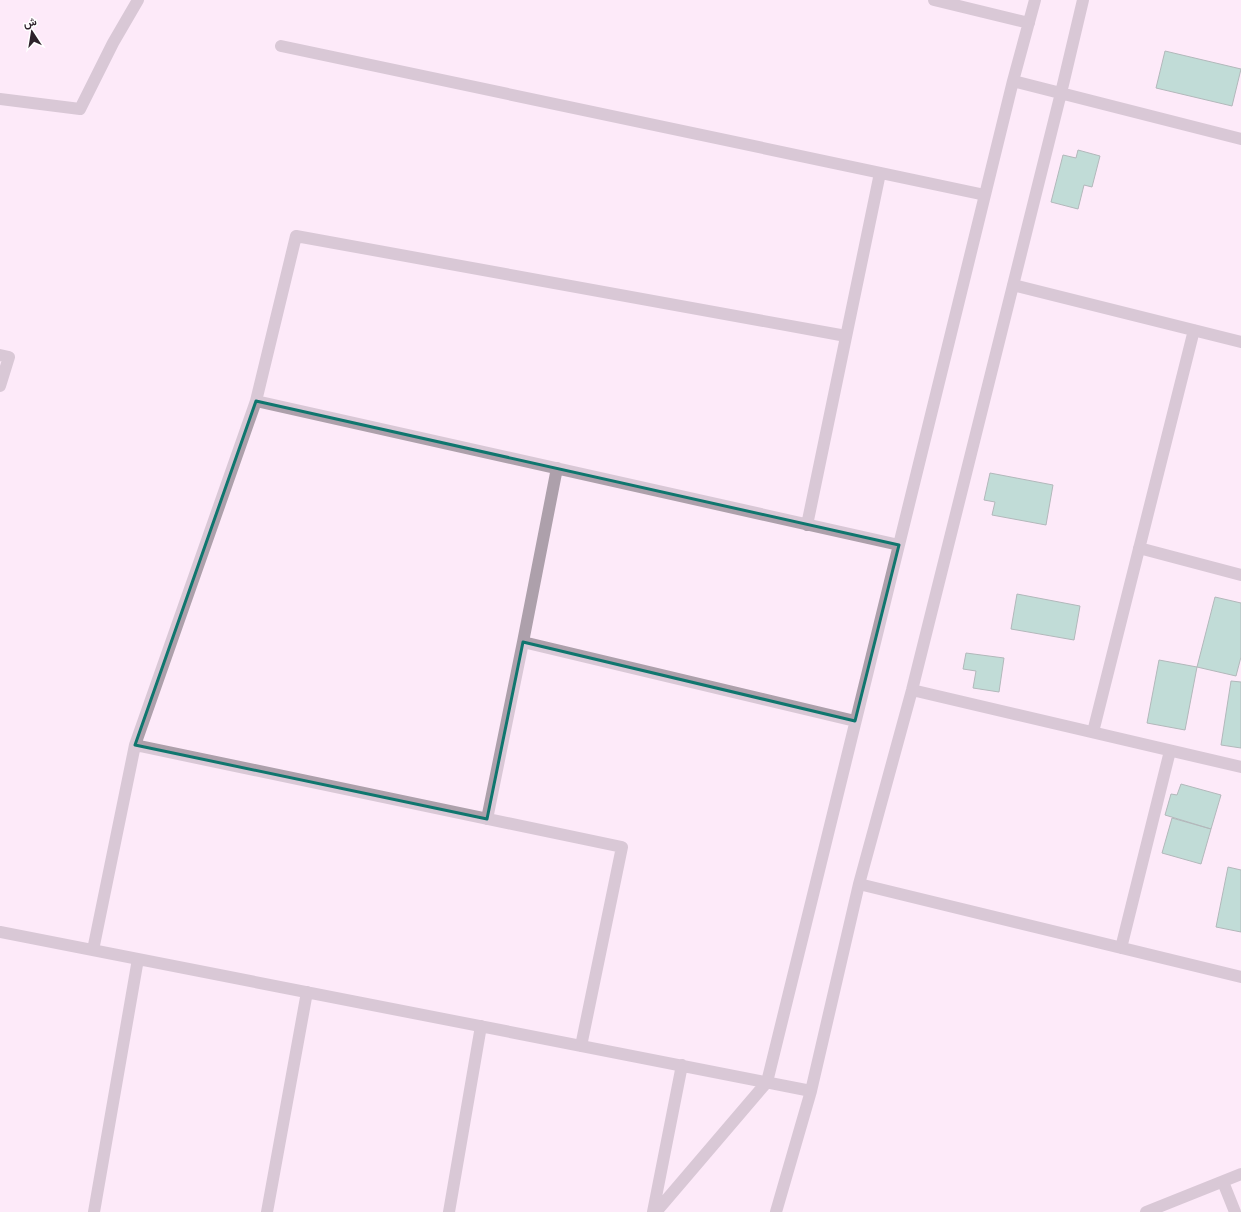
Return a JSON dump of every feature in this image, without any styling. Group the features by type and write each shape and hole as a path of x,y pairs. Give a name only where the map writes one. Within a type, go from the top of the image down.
{"street":[{"path":"0,99 80,109 113,43 138,0"},
{"path":"934,0 1029,23"},
{"path":"656,1212 767,1082 985,196 1035,0"},
{"path":"776,1212 811,1091 859,884 912,690 1083,0"},
{"path":"281,46 985,196"},
{"path":"1014,82 1241,139"},
{"path":"807,525 880,173"},
{"path":"93,950 135,745 256,401 296,236 846,336"},
{"path":"1013,285 1241,342"},
{"path":"1093,732 1194,330"},
{"path":"0,355 9,357 0,386"},
{"path":"256,401 899,545"},
{"path":"487,819 557,468"},
{"path":"1139,548 1241,575"},
{"path":"523,642 855,721"},
{"path":"912,690 1241,767"},
{"path":"135,745 622,847 581,1046"},
{"path":"1121,948 1170,751"},
{"path":"859,884 1241,977"},
{"path":"0,932 811,1091"},
{"path":"94,1212 138,960"},
{"path":"267,1212 307,992"},
{"path":"448,1212 482,1026"},
{"path":"653,1212 682,1066"},
{"path":"1146,1212 1241,1174"},
{"path":"1223,1182 1235,1212"}],"highlighted area":[{"path":"256,401 899,545 855,721 523,642 487,819 135,745"}],"building":[{"path":"1165,51 1241,69 1232,106 1156,88"},
{"path":"1078,150 1100,156 1092,187 1084,185 1078,209 1051,202 1063,155 1076,158"},
{"path":"990,473 1053,485 1046,525 992,515 995,502 984,500"},
{"path":"1017,594 1080,606 1074,640 1011,629"},
{"path":"1215,597 1241,603 1241,657 1236,676 1197,667"},
{"path":"966,653 1004,658 999,692 973,688 976,671 963,669"},
{"path":"1159,660 1197,667 1185,730 1147,723"},
{"path":"1231,681 1241,682 1241,748 1221,745"},
{"path":"1181,784 1221,795 1211,829 1165,815 1171,794 1177,795"},
{"path":"1172,818 1211,829 1201,864 1162,853"},
{"path":"1228,867 1241,870 1241,932 1216,927"}]}
